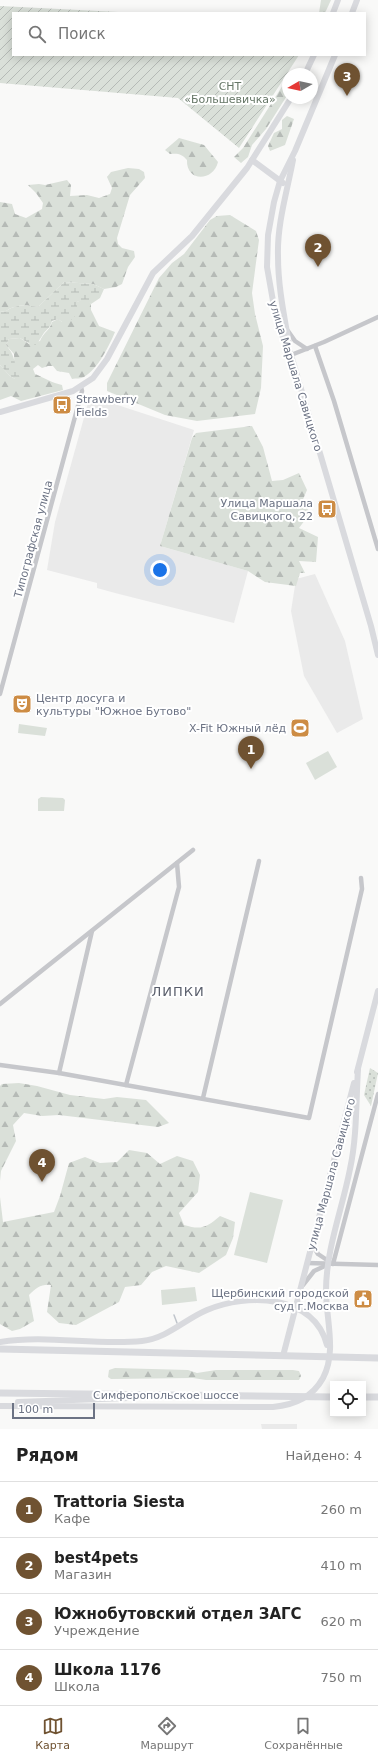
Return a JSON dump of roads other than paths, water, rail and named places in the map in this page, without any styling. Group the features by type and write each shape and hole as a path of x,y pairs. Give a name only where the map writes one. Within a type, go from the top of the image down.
{"main road":[{"path":"0,1349 378,1358"},
{"name":"Симферопольское шоссе","path":"0,1393 330,1397"},
{"path":"366,1397 378,1397"}],"street":[{"path":"333,12 338,0"},
{"path":"352,12 356,1"},
{"path":"308,68 314,56"},
{"name":"улица Маршала Савицкого","path":"334,56 295,151 280,181 274,202 268,235 267,267 269,284 277,318 282,335 291,353 371,626 378,655"},
{"path":"0,412 73,391 87,383 98,373 153,273 192,236 252,160 287,104"},
{"path":"295,151 281,216 278,255 281,298 291,353 315,346 378,318"},
{"path":"252,160 288,186"},
{"path":"286,328 295,341 307,349"},
{"path":"315,346 334,401 378,549"},
{"name":"Типографская улица","path":"0,694 82,391 81,387"},
{"path":"0,1004 193,850"},
{"path":"203,1098 259,861"},
{"path":"126,1085 179,887 177,863"},
{"path":"0,1065 59,1073 309,1118 362,889 361,878"},
{"path":"59,1073 92,931"},
{"name":"улица Маршала Савицкого","path":"283,1356 378,991"},
{"path":"0,1405 153,1408 273,1408 288,1406 304,1398 313,1391 327,1368 329,1353 326,1293 328,1264 352,1156 358,1069"},
{"path":"333,1264 378,1094"},
{"path":"312,1244 318,1254 333,1264"},
{"path":"307,1263 378,1265"},
{"path":"301,1287 318,1268 333,1264"},
{"path":"0,1342 31,1340 138,1341 170,1332 205,1310 221,1304 259,1300 285,1304 298,1308 306,1314 323,1334 329,1353"},
{"path":"0,1405 162,1395"}],"waterway":[{"path":"174,1315 177,1323"}],"place":[{"name":"Южнобутовский отдел ЗАГС","path":"347,96"},
{"name":"best4pets","path":"318,267"},
{"name":"Strawberry Fields","path":"62,405"},
{"name":"Улица Маршала Савицкого, 22","path":"327,509"},
{"name":"Центр досуга и культуры \"Южное Бутово\"","path":"22,704"},
{"name":"X-Fit Южный лёд","path":"300,728"},
{"name":"Trattoria Siesta","path":"251,769"},
{"name":"Школа 1176","path":"42,1182"},
{"name":"Щербинский городской суд г.Москва","path":"363,1299"}],"district":[{"name":"ЛИПКИ","path":"178,991"}],"park label":[{"name":"СНТ «Большевичка»","path":"230,92"}]}
